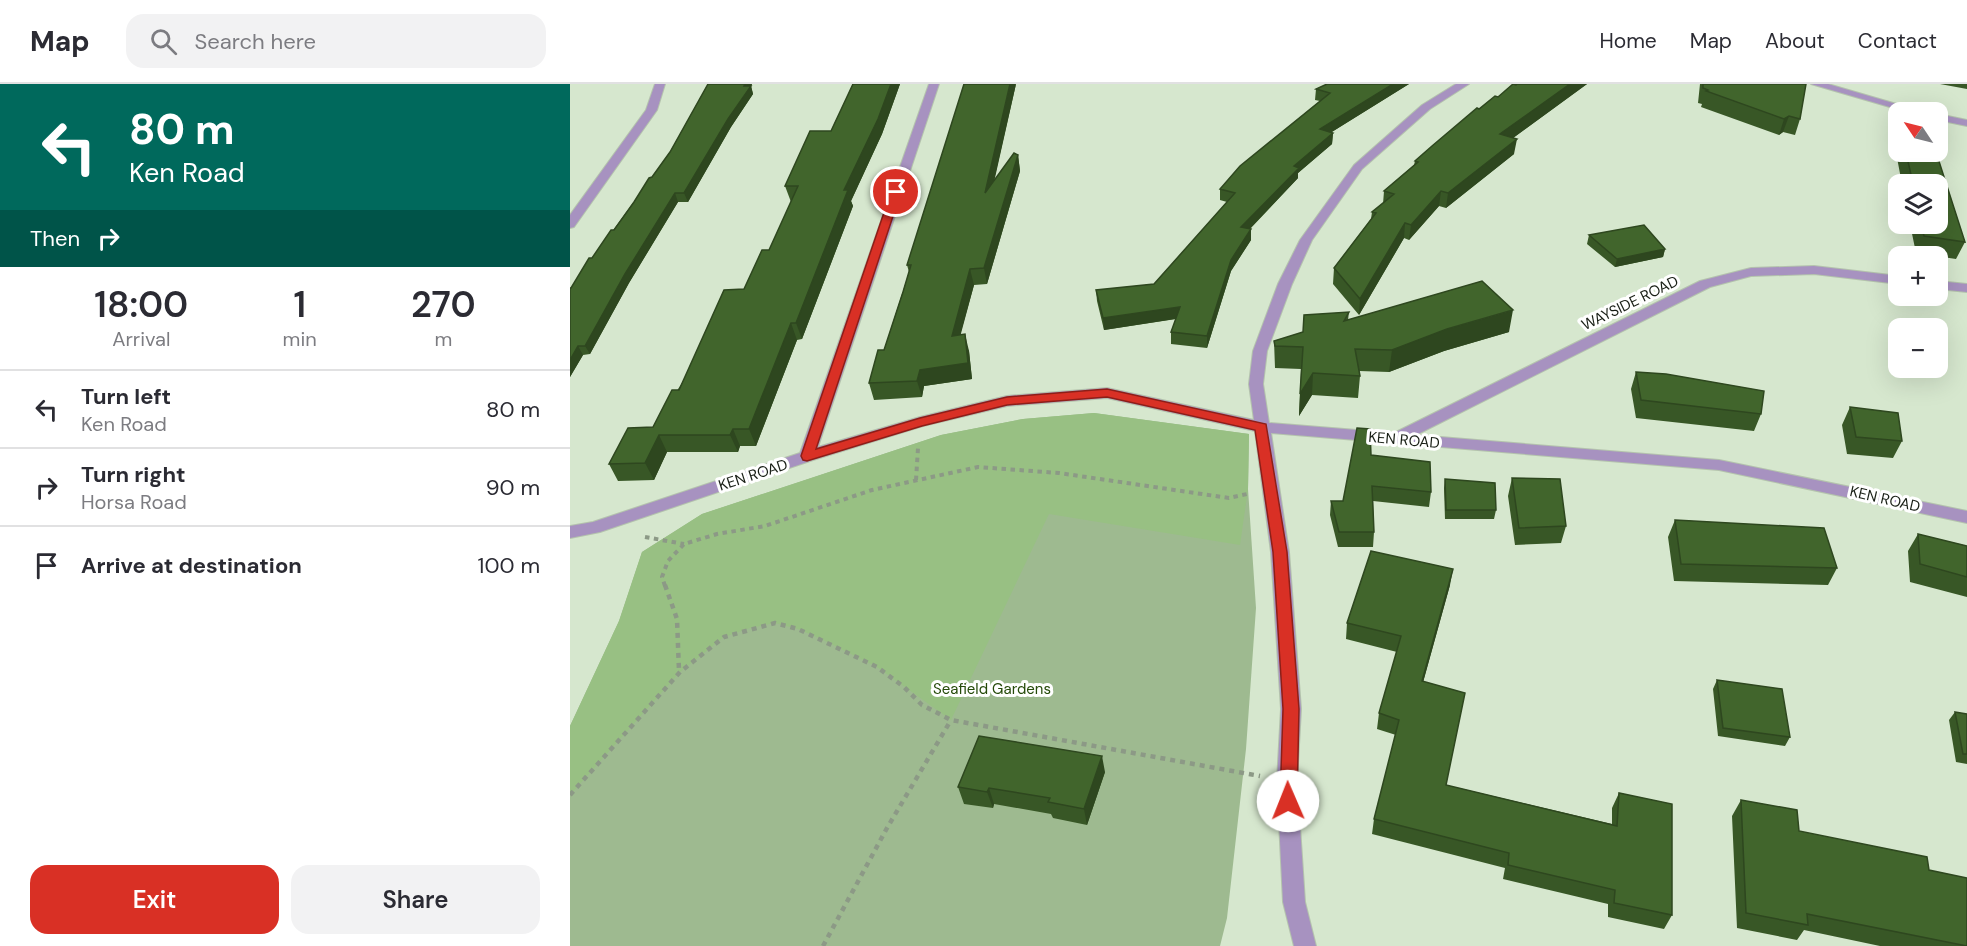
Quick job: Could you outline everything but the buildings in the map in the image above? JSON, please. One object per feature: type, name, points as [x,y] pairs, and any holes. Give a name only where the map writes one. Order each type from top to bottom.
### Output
[{"type":"street","points":[[572,221],[651,110],[660,84]]},
{"type":"street","points":[[807,456],[934,84]]},
{"type":"street","points":[[1305,946],[1294,902],[1287,781],[1290,698],[1280,552],[1256,384],[1260,351],[1285,284],[1306,240],[1358,167],[1426,107],[1464,84]]},
{"type":"street","points":[[1816,84],[1888,104]]},
{"type":"street","points":[[1948,119],[1967,123]]},
{"type":"street","name":"WAYSIDE ROAD","points":[[1394,439],[1705,284],[1751,272],[1814,270],[1888,279]]},
{"type":"street","points":[[1948,286],[1967,288]]},
{"type":"street","name":"KEN ROAD","points":[[570,532],[594,528],[807,456],[920,422],[1007,401],[1107,393],[1261,427],[1719,465],[1773,474],[1967,518]]},
{"type":"path","points":[[916,480],[920,422]]},
{"type":"path","points":[[680,672],[677,619],[662,577],[668,561],[684,544],[717,534],[765,526],[872,490],[978,467],[1059,473],[1228,498],[1270,488]]},
{"type":"path","points":[[570,795],[680,672],[724,637],[775,623],[798,629],[877,666],[922,705],[951,720],[1287,781]]},
{"type":"path","points":[[823,946],[887,828],[951,720]]},
{"type":"green space","name":"Seafield Gardens","points":[[1094,413],[1249,434],[1248,489],[1256,608],[1246,749],[1227,918],[1220,946],[570,946],[570,726],[619,621],[642,552],[702,514],[941,435],[1023,419]]},
{"type":"green space","points":[[1094,413],[1249,434],[1248,489],[1240,545],[1049,514],[951,720],[877,667],[798,629],[775,623],[724,637],[680,672],[570,795],[570,726],[619,621],[642,552],[702,514],[941,435],[1023,419]]},
{"type":"route","points":[[896,192],[807,456],[920,422],[1007,401],[1107,393],[1261,427],[1280,552],[1291,709],[1288,801]]}]
